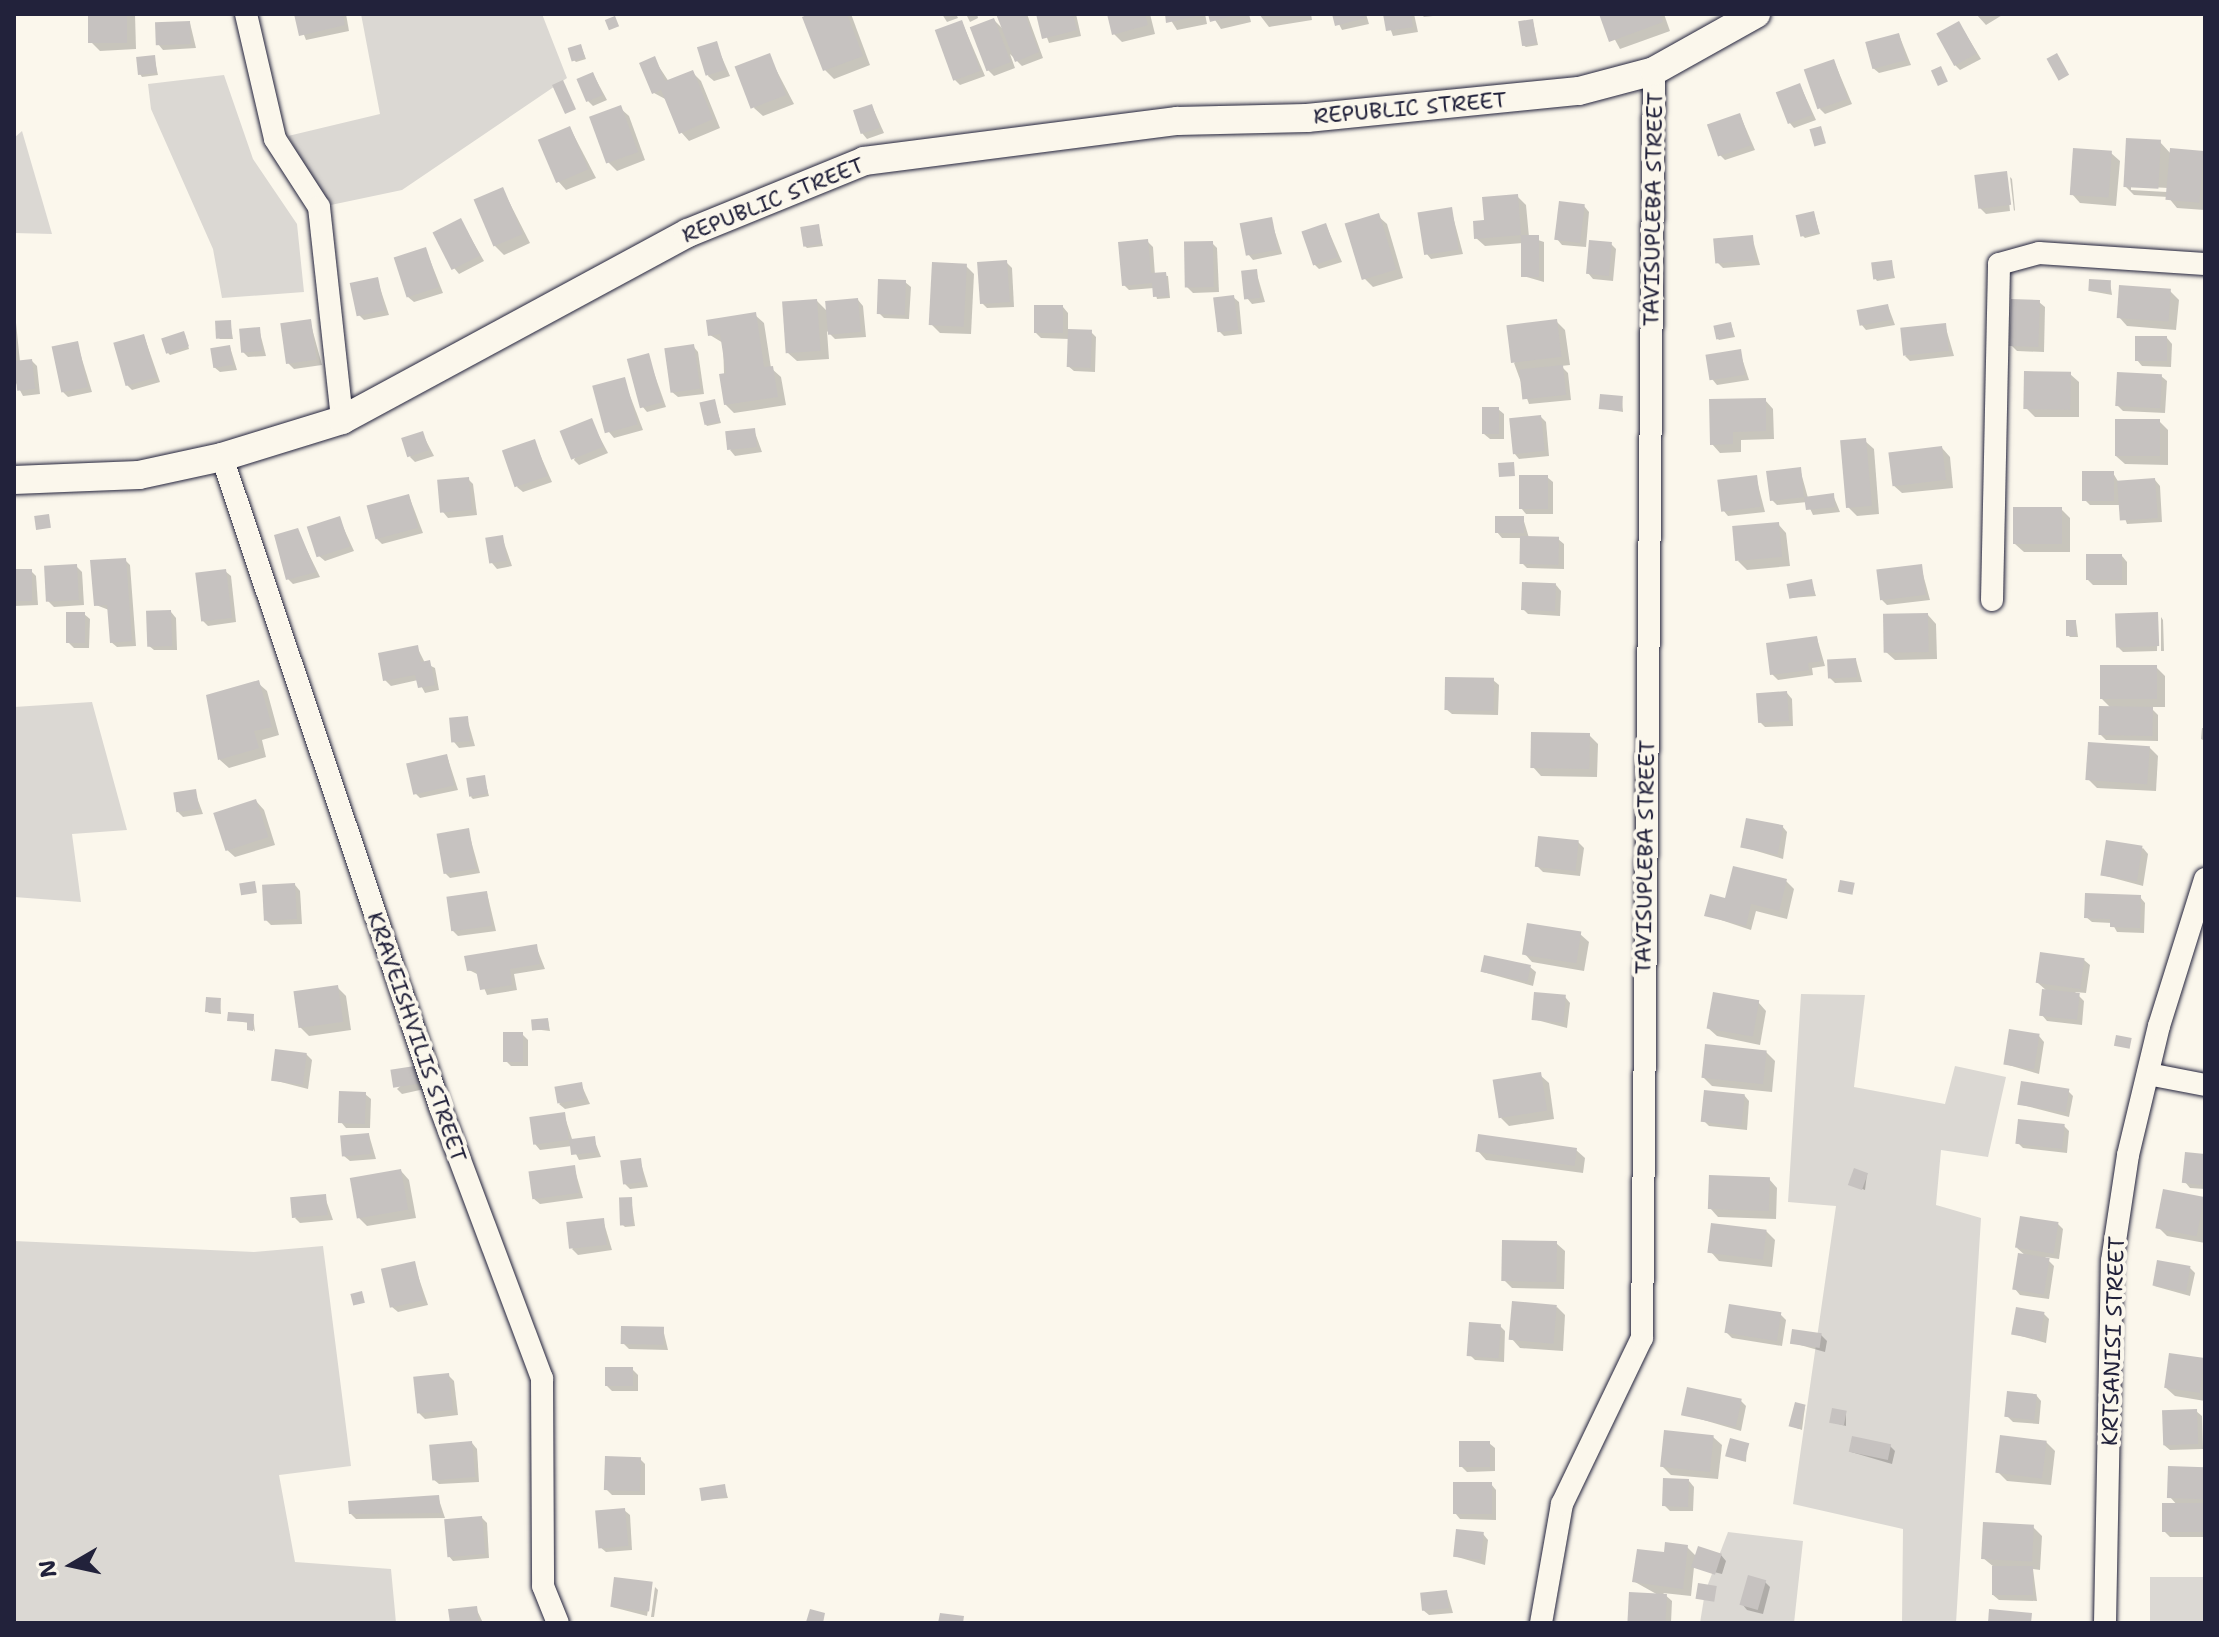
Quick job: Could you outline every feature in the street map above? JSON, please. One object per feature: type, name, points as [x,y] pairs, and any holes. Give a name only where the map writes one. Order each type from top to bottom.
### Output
[{"type":"main road","name":"REPUBLIC STREET","points":[[14,480],[139,475],[222,457],[342,420],[688,233],[864,161],[1177,121],[1307,118],[1551,94],[1654,71],[1756,14]]},
{"type":"street","points":[[246,14],[275,139],[319,207],[342,420]]},
{"type":"street","name":"TAVISUPLEBA STREET","points":[[1541,1623],[1562,1504],[1642,1338],[1654,71]]},
{"type":"street","points":[[1992,600],[1999,264],[2039,253],[2205,264]]},
{"type":"street","name":"KRAVEISHVILIS STREET","points":[[222,457],[440,1107],[542,1378],[543,1586],[558,1623]]},
{"type":"street","name":"KRTSANISI STREET","points":[[2105,1623],[2112,1261],[2128,1155],[2148,1074],[2205,879]]},
{"type":"street","points":[[2148,1074],[2205,1085]]},
{"type":"shaded area","points":[[361,14],[542,14],[567,78],[402,190],[326,206],[288,136],[380,114]]},
{"type":"shaded area","points":[[224,75],[253,159],[297,224],[304,292],[222,298],[213,249],[151,109],[148,84]]},
{"type":"shaded area","points":[[22,131],[52,234],[14,233],[14,138]]},
{"type":"shaded area","points":[[92,702],[127,830],[72,834],[81,902],[14,897],[14,707]]},
{"type":"shaded area","points":[[1801,994],[1865,995],[1854,1087],[1945,1104],[1955,1066],[2006,1077],[1988,1157],[1941,1150],[1936,1205],[1981,1218],[1956,1623],[1902,1623],[1903,1529],[1793,1504],[1836,1206],[1788,1202]]},
{"type":"shaded area","points":[[14,1241],[254,1252],[323,1246],[351,1466],[279,1475],[295,1562],[391,1569],[396,1623],[14,1623]]},
{"type":"shaded area","points":[[1728,1532],[1803,1541],[1794,1623],[1700,1623],[1705,1592]]},
{"type":"shaded area","points":[[2150,1577],[2205,1577],[2205,1623],[2150,1623]]},
{"type":"building","points":[[88,14],[127,14],[127,43],[88,43]]},
{"type":"building","points":[[294,14],[343,14],[345,25],[299,36]]},
{"type":"building","points":[[809,14],[847,14],[863,56],[823,71],[802,17]]},
{"type":"building","points":[[996,14],[1025,14],[1039,52],[1015,62]]},
{"type":"building","points":[[1036,14],[1073,14],[1077,30],[1042,39]]},
{"type":"building","points":[[1107,14],[1145,14],[1148,25],[1112,35]]},
{"type":"building","points":[[1165,14],[1201,14],[1201,15],[1166,23]]},
{"type":"building","points":[[1208,14],[1236,14],[1236,15],[1210,22]]},
{"type":"building","points":[[1332,14],[1363,14],[1365,18],[1335,26]]},
{"type":"building","points":[[1383,14],[1411,14],[1413,27],[1386,31]]},
{"type":"building","points":[[1599,14],[1660,14],[1663,22],[1609,42]]},
{"type":"building","points":[[615,16],[619,26],[609,30],[605,20]]},
{"type":"building","points":[[994,18],[1011,62],[987,71],[970,27]]},
{"type":"building","points":[[1533,19],[1537,44],[1522,46],[1518,21]]},
{"type":"building","points":[[962,20],[980,71],[953,81],[935,30]]},
{"type":"building","points":[[190,21],[191,44],[156,45],[155,22]]},
{"type":"building","points":[[1959,21],[1977,53],[1954,66],[1936,34]]},
{"type":"building","points":[[1899,33],[1906,60],[1872,69],[1865,42]]},
{"type":"building","points":[[717,41],[726,70],[706,76],[697,47]]},
{"type":"building","points":[[581,44],[585,57],[572,61],[568,48]]},
{"type":"building","points":[[770,53],[786,95],[751,109],[735,67]]},
{"type":"building","points":[[2057,53],[2069,75],[2059,81],[2047,59]]},
{"type":"building","points":[[155,55],[157,73],[138,75],[136,57]]},
{"type":"building","points":[[655,56],[665,81],[693,70],[713,119],[679,134],[661,90],[652,94],[639,63]]},
{"type":"building","points":[[1834,59],[1848,99],[1817,109],[1804,69]]},
{"type":"building","points":[[1941,66],[1948,82],[1938,86],[1931,70]]},
{"type":"building","points":[[593,72],[603,95],[586,102],[576,79]]},
{"type":"building","points":[[563,80],[576,109],[565,114],[552,85]]},
{"type":"building","points":[[1800,83],[1812,115],[1788,124],[1776,92]]},
{"type":"building","points":[[872,104],[880,128],[861,134],[853,110]]},
{"type":"building","points":[[621,105],[638,152],[606,164],[589,117]]},
{"type":"building","points":[[1740,113],[1751,145],[1718,157],[1707,124]]},
{"type":"building","points":[[570,126],[588,169],[556,183],[538,140]]},
{"type":"building","points":[[1821,126],[1826,143],[1814,147],[1809,129]]},
{"type":"building","points":[[2126,138],[2161,140],[2158,189],[2123,187]]},
{"type":"building","points":[[2073,148],[2112,151],[2109,198],[2070,195]]},
{"type":"building","points":[[2170,148],[2204,151],[2199,203],[2165,200]]},
{"type":"building","points":[[2007,171],[2011,205],[1978,209],[1974,175]]},
{"type":"building","points":[[503,187],[523,234],[493,246],[474,200]]},
{"type":"building","points":[[1518,194],[1521,235],[1474,239],[1473,221],[1484,220],[1482,197]]},
{"type":"building","points":[[1559,201],[1585,204],[1580,243],[1554,240]]},
{"type":"building","points":[[1452,207],[1459,249],[1424,255],[1417,212]]},
{"type":"building","points":[[1814,211],[1819,232],[1800,237],[1795,215]]},
{"type":"building","points":[[1379,213],[1396,269],[1362,280],[1345,224]]},
{"type":"building","points":[[1272,217],[1278,249],[1246,256],[1240,223]]},
{"type":"building","points":[[461,218],[480,255],[452,270],[432,233]]},
{"type":"building","points":[[1326,223],[1338,257],[1313,266],[1301,231]]},
{"type":"building","points":[[819,224],[822,244],[803,247],[800,227]]},
{"type":"building","points":[[1521,235],[1539,235],[1539,277],[1521,277]]},
{"type":"building","points":[[1753,235],[1755,260],[1715,263],[1713,238]]},
{"type":"building","points":[[1148,239],[1151,273],[1166,272],[1169,296],[1153,297],[1152,283],[1122,286],[1118,242]]},
{"type":"building","points":[[1589,240],[1612,242],[1609,276],[1586,274]]},
{"type":"building","points":[[1213,241],[1214,287],[1185,287],[1184,242]]},
{"type":"building","points":[[426,247],[439,287],[407,297],[394,258]]},
{"type":"building","points":[[1007,260],[1010,302],[980,304],[977,262]]},
{"type":"building","points":[[1892,260],[1894,277],[1873,279],[1871,263]]},
{"type":"building","points":[[932,262],[967,264],[964,327],[929,325]]},
{"type":"building","points":[[1257,269],[1260,298],[1244,300],[1241,271]]},
{"type":"building","points":[[378,277],[385,310],[357,316],[350,283]]},
{"type":"building","points":[[878,279],[906,280],[905,315],[877,314]]},
{"type":"building","points":[[2089,279],[2111,280],[2110,292],[2088,291]]},
{"type":"building","points":[[2119,285],[2171,289],[2169,322],[2117,318]]},
{"type":"building","points":[[1234,295],[1238,330],[1217,332],[1213,298]]},
{"type":"building","points":[[858,298],[861,332],[828,335],[825,301]]},
{"type":"building","points":[[817,299],[821,351],[786,353],[782,301]]},
{"type":"building","points":[[2011,299],[2040,300],[2038,347],[2009,346]]},
{"type":"building","points":[[1888,304],[1891,320],[1860,326],[1857,310]]},
{"type":"building","points":[[1034,305],[1063,305],[1063,333],[1034,333]]},
{"type":"building","points":[[756,312],[764,367],[773,366],[778,397],[724,405],[719,374],[726,373],[720,334],[708,336],[706,320]]},
{"type":"building","points":[[311,319],[317,360],[286,364],[280,323]]},
{"type":"building","points":[[1557,319],[1562,357],[1511,363],[1506,325]]},
{"type":"building","points":[[231,320],[232,338],[216,339],[215,321]]},
{"type":"building","points":[[1731,322],[1734,336],[1716,339],[1713,326]]},
{"type":"building","points":[[1946,323],[1949,351],[1903,356],[1900,328]]},
{"type":"building","points":[[260,327],[262,351],[241,353],[239,329]]},
{"type":"building","points":[[1068,329],[1092,330],[1091,368],[1067,367]]},
{"type":"building","points":[[184,331],[189,346],[166,354],[161,338]]},
{"type":"building","points":[[144,334],[156,377],[126,386],[113,343]]},
{"type":"building","points":[[2135,336],[2167,336],[2167,361],[2135,361]]},
{"type":"building","points":[[78,341],[88,387],[61,393],[52,347]]},
{"type":"building","points":[[694,344],[700,389],[671,393],[664,348]]},
{"type":"building","points":[[230,345],[233,365],[213,368],[210,348]]},
{"type":"building","points":[[1741,349],[1745,375],[1710,380],[1705,355]]},
{"type":"building","points":[[649,353],[662,402],[640,408],[627,359]]},
{"type":"building","points":[[32,359],[35,389],[17,391],[14,361]]},
{"type":"building","points":[[1563,365],[1566,395],[1522,399],[1519,370]]},
{"type":"building","points":[[2024,371],[2071,372],[2070,410],[2023,409]]},
{"type":"building","points":[[2117,372],[2162,374],[2160,408],[2115,406]]},
{"type":"building","points":[[625,377],[638,424],[605,433],[592,386]]},
{"type":"building","points":[[1600,394],[1623,396],[1622,411],[1599,409]]},
{"type":"building","points":[[1766,398],[1766,431],[1733,432],[1733,444],[1710,445],[1709,399]]},
{"type":"building","points":[[715,399],[720,421],[705,425],[699,403]]},
{"type":"building","points":[[1482,407],[1499,407],[1499,434],[1482,434]]},
{"type":"building","points":[[1541,415],[1545,451],[1513,454],[1509,418]]},
{"type":"building","points":[[592,418],[604,447],[571,460],[560,431]]},
{"type":"building","points":[[2115,419],[2160,419],[2160,456],[2115,456]]},
{"type":"building","points":[[755,428],[757,447],[727,450],[725,431]]},
{"type":"building","points":[[423,431],[429,450],[407,457],[401,438]]},
{"type":"building","points":[[1866,438],[1872,506],[1846,508],[1840,440]]},
{"type":"building","points":[[535,439],[548,476],[515,487],[502,450]]},
{"type":"building","points":[[1942,446],[1946,480],[1893,486],[1888,453]]},
{"type":"building","points":[[1514,462],[1515,476],[1499,477],[1498,463]]},
{"type":"building","points":[[1801,467],[1804,497],[1770,501],[1766,471]]},
{"type":"building","points":[[2082,471],[2114,471],[2114,501],[2082,501]]},
{"type":"building","points":[[1519,475],[1548,475],[1548,509],[1519,509]]},
{"type":"building","points":[[1757,475],[1761,507],[1721,512],[1717,480]]},
{"type":"building","points":[[469,477],[472,510],[440,513],[437,480]]},
{"type":"building","points":[[2155,478],[2158,518],[2120,521],[2117,481]]},
{"type":"building","points":[[1834,493],[1835,507],[1806,510],[1804,497]]},
{"type":"building","points":[[409,494],[418,528],[376,539],[366,505]]},
{"type":"building","points":[[2013,507],[2062,507],[2062,544],[2013,544]]},
{"type":"building","points":[[49,514],[51,528],[36,530],[34,516]]},
{"type":"building","points":[[340,516],[350,546],[317,557],[307,527]]},
{"type":"building","points":[[1495,516],[1524,516],[1524,533],[1495,533]]},
{"type":"building","points":[[1779,522],[1782,557],[1735,561],[1732,526]]},
{"type":"building","points":[[298,528],[316,572],[286,580],[274,535]]},
{"type":"building","points":[[503,535],[507,561],[489,563],[485,538]]},
{"type":"building","points":[[1520,536],[1559,537],[1559,565],[1520,564]]},
{"type":"building","points":[[2086,554],[2122,554],[2122,580],[2086,580]]},
{"type":"building","points":[[126,558],[132,641],[110,643],[107,605],[94,606],[90,560]]},
{"type":"building","points":[[77,564],[79,600],[46,602],[44,566]]},
{"type":"building","points":[[1922,564],[1926,595],[1880,600],[1876,570]]},
{"type":"building","points":[[14,569],[32,569],[32,601],[14,601]]},
{"type":"building","points":[[226,569],[232,618],[201,621],[195,573]]},
{"type":"building","points":[[1812,579],[1815,594],[1789,599],[1786,584]]},
{"type":"building","points":[[1522,582],[1556,583],[1555,611],[1521,610]]},
{"type":"building","points":[[171,610],[172,646],[147,647],[146,611]]},
{"type":"building","points":[[66,612],[85,612],[85,643],[66,643]]},
{"type":"building","points":[[2158,612],[2159,646],[2116,647],[2115,614]]},
{"type":"building","points":[[1928,613],[1929,652],[1884,653],[1883,614]]},
{"type":"building","points":[[2066,620],[2076,620],[2076,636],[2066,636]]},
{"type":"building","points":[[1817,636],[1821,661],[1808,663],[1809,670],[1770,675],[1766,643]]},
{"type":"building","points":[[418,645],[421,662],[430,660],[435,685],[418,688],[415,675],[383,681],[378,653]]},
{"type":"building","points":[[1856,658],[1857,677],[1828,678],[1827,660]]},
{"type":"building","points":[[2100,665],[2157,665],[2157,699],[2100,699]]},
{"type":"building","points":[[1445,677],[1494,678],[1493,711],[1444,710]]},
{"type":"building","points":[[259,680],[272,727],[254,731],[259,748],[218,760],[206,695]]},
{"type":"building","points":[[1787,691],[1789,721],[1758,723],[1756,693]]},
{"type":"building","points":[[2099,706],[2153,707],[2152,736],[2098,735]]},
{"type":"building","points":[[468,716],[470,741],[451,743],[449,718]]},
{"type":"building","points":[[1531,732],[1590,733],[1589,769],[1530,768]]},
{"type":"building","points":[[2088,742],[2150,746],[2147,784],[2085,780]]},
{"type":"building","points":[[447,754],[454,785],[413,795],[406,763]]},
{"type":"building","points":[[485,775],[488,794],[469,797],[466,778]]},
{"type":"building","points":[[196,789],[199,809],[176,812],[173,793]]},
{"type":"building","points":[[256,799],[268,837],[226,851],[213,813]]},
{"type":"building","points":[[1746,818],[1783,825],[1778,855],[1740,847]]},
{"type":"building","points":[[469,828],[476,868],[444,874],[437,834]]},
{"type":"building","points":[[1538,836],[1579,840],[1576,871],[1535,867]]},
{"type":"building","points":[[2106,840],[2143,846],[2137,881],[2100,876]]},
{"type":"building","points":[[1733,866],[1787,879],[1779,911],[1751,904],[1746,926],[1704,916],[1710,894],[1725,898]]},
{"type":"building","points":[[1840,880],[1855,883],[1852,895],[1838,892]]},
{"type":"building","points":[[255,881],[257,893],[241,895],[239,884]]},
{"type":"building","points":[[295,883],[297,919],[264,921],[262,885]]},
{"type":"building","points":[[487,891],[492,926],[451,931],[446,897]]},
{"type":"building","points":[[2085,893],[2141,895],[2140,928],[2110,927],[2110,919],[2084,918]]},
{"type":"building","points":[[1527,923],[1581,932],[1576,963],[1522,955]]},
{"type":"building","points":[[537,944],[540,964],[510,969],[512,985],[480,990],[476,970],[467,971],[464,956]]},
{"type":"building","points":[[2040,952],[2085,958],[2080,989],[2036,983]]},
{"type":"building","points":[[1484,955],[1531,965],[1527,982],[1480,972]]},
{"type":"building","points":[[338,985],[343,1022],[299,1028],[293,991]]},
{"type":"building","points":[[2042,989],[2080,993],[2077,1020],[2039,1016]]},
{"type":"building","points":[[1534,992],[1566,995],[1563,1023],[1532,1020]]},
{"type":"building","points":[[1713,992],[1759,1000],[1753,1037],[1707,1028]]},
{"type":"building","points":[[206,997],[221,998],[220,1013],[205,1012]]},
{"type":"building","points":[[228,1012],[254,1014],[253,1031],[247,1030],[247,1022],[227,1021]]},
{"type":"building","points":[[548,1018],[549,1029],[532,1030],[531,1019]]},
{"type":"building","points":[[2009,1029],[2040,1034],[2034,1069],[2003,1065]]},
{"type":"building","points":[[503,1032],[523,1032],[523,1062],[503,1062]]},
{"type":"building","points":[[2116,1035],[2132,1038],[2130,1049],[2114,1046]]},
{"type":"building","points":[[1705,1044],[1767,1050],[1763,1084],[1701,1078]]},
{"type":"building","points":[[275,1049],[307,1053],[303,1085],[271,1081]]},
{"type":"building","points":[[421,1065],[424,1083],[393,1088],[390,1070]]},
{"type":"building","points":[[1541,1072],[1547,1111],[1499,1118],[1493,1080]]},
{"type":"building","points":[[2021,1081],[2069,1089],[2066,1112],[2017,1105]]},
{"type":"building","points":[[582,1082],[585,1099],[557,1104],[554,1087]]},
{"type":"building","points":[[1704,1090],[1745,1094],[1741,1126],[1701,1122]]},
{"type":"building","points":[[339,1091],[366,1092],[365,1124],[338,1123]]},
{"type":"building","points":[[565,1112],[569,1140],[533,1145],[529,1117]]},
{"type":"building","points":[[2018,1119],[2065,1124],[2062,1149],[2015,1144]]},
{"type":"building","points":[[369,1133],[371,1154],[342,1156],[340,1136]]},
{"type":"building","points":[[1478,1134],[1577,1148],[1575,1166],[1475,1152]]},
{"type":"building","points":[[595,1136],[597,1152],[571,1155],[569,1139]]},
{"type":"building","points":[[2185,1152],[2205,1154],[2202,1185],[2182,1183]]},
{"type":"building","points":[[641,1158],[644,1182],[623,1184],[620,1161]]},
{"type":"building","points":[[575,1165],[579,1193],[532,1199],[528,1172]]},
{"type":"building","points":[[1854,1168],[1868,1173],[1862,1190],[1848,1185]]},
{"type":"building","points":[[401,1169],[408,1209],[357,1218],[350,1178]]},
{"type":"building","points":[[1709,1175],[1770,1177],[1769,1211],[1708,1209]]},
{"type":"building","points":[[2163,1189],[2204,1197],[2197,1236],[2155,1228]]},
{"type":"building","points":[[326,1194],[328,1215],[292,1218],[290,1197]]},
{"type":"building","points":[[619,1197],[632,1197],[633,1225],[620,1225]]},
{"type":"building","points":[[2020,1216],[2059,1222],[2054,1254],[2015,1248]]},
{"type":"building","points":[[604,1218],[607,1245],[569,1249],[566,1222]]},
{"type":"building","points":[[1711,1223],[1767,1230],[1763,1260],[1707,1253]]},
{"type":"building","points":[[1502,1240],[1557,1241],[1556,1282],[1501,1281]]},
{"type":"building","points":[[2018,1253],[2050,1258],[2044,1295],[2012,1290]]},
{"type":"building","points":[[2157,1260],[2190,1266],[2186,1292],[2152,1286]]},
{"type":"building","points":[[415,1261],[424,1300],[390,1308],[381,1269]]},
{"type":"building","points":[[362,1291],[365,1303],[353,1306],[350,1294]]},
{"type":"building","points":[[1512,1301],[1557,1305],[1553,1344],[1509,1340]]},
{"type":"building","points":[[1729,1304],[1781,1312],[1777,1341],[1724,1333]]},
{"type":"building","points":[[2016,1307],[2045,1312],[2040,1340],[2011,1335]]},
{"type":"building","points":[[1469,1322],[1501,1324],[1499,1358],[1467,1356]]},
{"type":"building","points":[[621,1326],[664,1327],[664,1345],[621,1344]]},
{"type":"building","points":[[1792,1329],[1822,1333],[1820,1348],[1790,1344]]},
{"type":"building","points":[[2169,1353],[2205,1358],[2200,1393],[2164,1388]]},
{"type":"building","points":[[605,1367],[633,1367],[633,1386],[605,1386]]},
{"type":"building","points":[[449,1373],[453,1410],[417,1414],[413,1377]]},
{"type":"building","points":[[1687,1387],[1742,1399],[1736,1427],[1681,1415]]},
{"type":"building","points":[[2007,1391],[2037,1394],[2034,1420],[2004,1417]]},
{"type":"building","points":[[1795,1402],[1806,1405],[1799,1429],[1789,1426]]},
{"type":"building","points":[[1832,1408],[1847,1411],[1844,1426],[1829,1423]]},
{"type":"building","points":[[2197,1409],[2198,1444],[2163,1445],[2162,1410]]},
{"type":"building","points":[[1664,1430],[1714,1435],[1710,1472],[1660,1467]]},
{"type":"building","points":[[2000,1435],[2047,1441],[2042,1478],[1995,1473]]},
{"type":"building","points":[[1852,1436],[1891,1444],[1888,1460],[1849,1452]]},
{"type":"building","points":[[1730,1438],[1749,1443],[1744,1462],[1725,1456]]},
{"type":"building","points":[[472,1441],[475,1477],[432,1481],[429,1445]]},
{"type":"building","points":[[1459,1441],[1490,1441],[1490,1467],[1459,1467]]},
{"type":"building","points":[[605,1456],[641,1457],[640,1491],[604,1490]]},
{"type":"building","points":[[2168,1466],[2205,1467],[2204,1499],[2167,1498]]},
{"type":"building","points":[[1663,1478],[1689,1479],[1688,1507],[1662,1506]]},
{"type":"building","points":[[1453,1482],[1492,1482],[1492,1514],[1453,1514]]},
{"type":"building","points":[[725,1484],[727,1497],[701,1501],[699,1488]]},
{"type":"building","points":[[439,1495],[441,1513],[349,1514],[348,1501]]},
{"type":"building","points":[[2162,1503],[2205,1503],[2205,1532],[2162,1532]]},
{"type":"building","points":[[625,1508],[628,1546],[598,1548],[595,1511]]},
{"type":"building","points":[[482,1516],[485,1554],[447,1557],[444,1519]]},
{"type":"building","points":[[1983,1522],[2034,1525],[2032,1562],[1981,1559]]},
{"type":"building","points":[[1456,1529],[1484,1532],[1481,1560],[1453,1557]]},
{"type":"building","points":[[1665,1542],[1688,1545],[1683,1589],[1632,1582],[1637,1549],[1664,1552]]},
{"type":"building","points":[[1698,1546],[1722,1554],[1715,1575],[1691,1567]]},
{"type":"building","points":[[1992,1566],[2033,1566],[2033,1595],[1992,1595]]},
{"type":"building","points":[[1748,1575],[1766,1580],[1758,1610],[1739,1605]]},
{"type":"building","points":[[614,1577],[653,1582],[649,1612],[610,1607]]},
{"type":"building","points":[[1698,1583],[1717,1586],[1714,1602],[1695,1599]]},
{"type":"building","points":[[1447,1590],[1449,1608],[1422,1611],[1420,1593]]},
{"type":"building","points":[[1629,1592],[1667,1594],[1665,1623],[1627,1623]]},
{"type":"building","points":[[477,1606],[479,1623],[450,1623],[448,1609]]},
{"type":"building","points":[[810,1609],[825,1613],[823,1623],[806,1622]]},
{"type":"building","points":[[1989,1609],[2032,1613],[2031,1623],[1988,1623]]},
{"type":"building","points":[[940,1613],[964,1616],[963,1623],[938,1623]]}]
